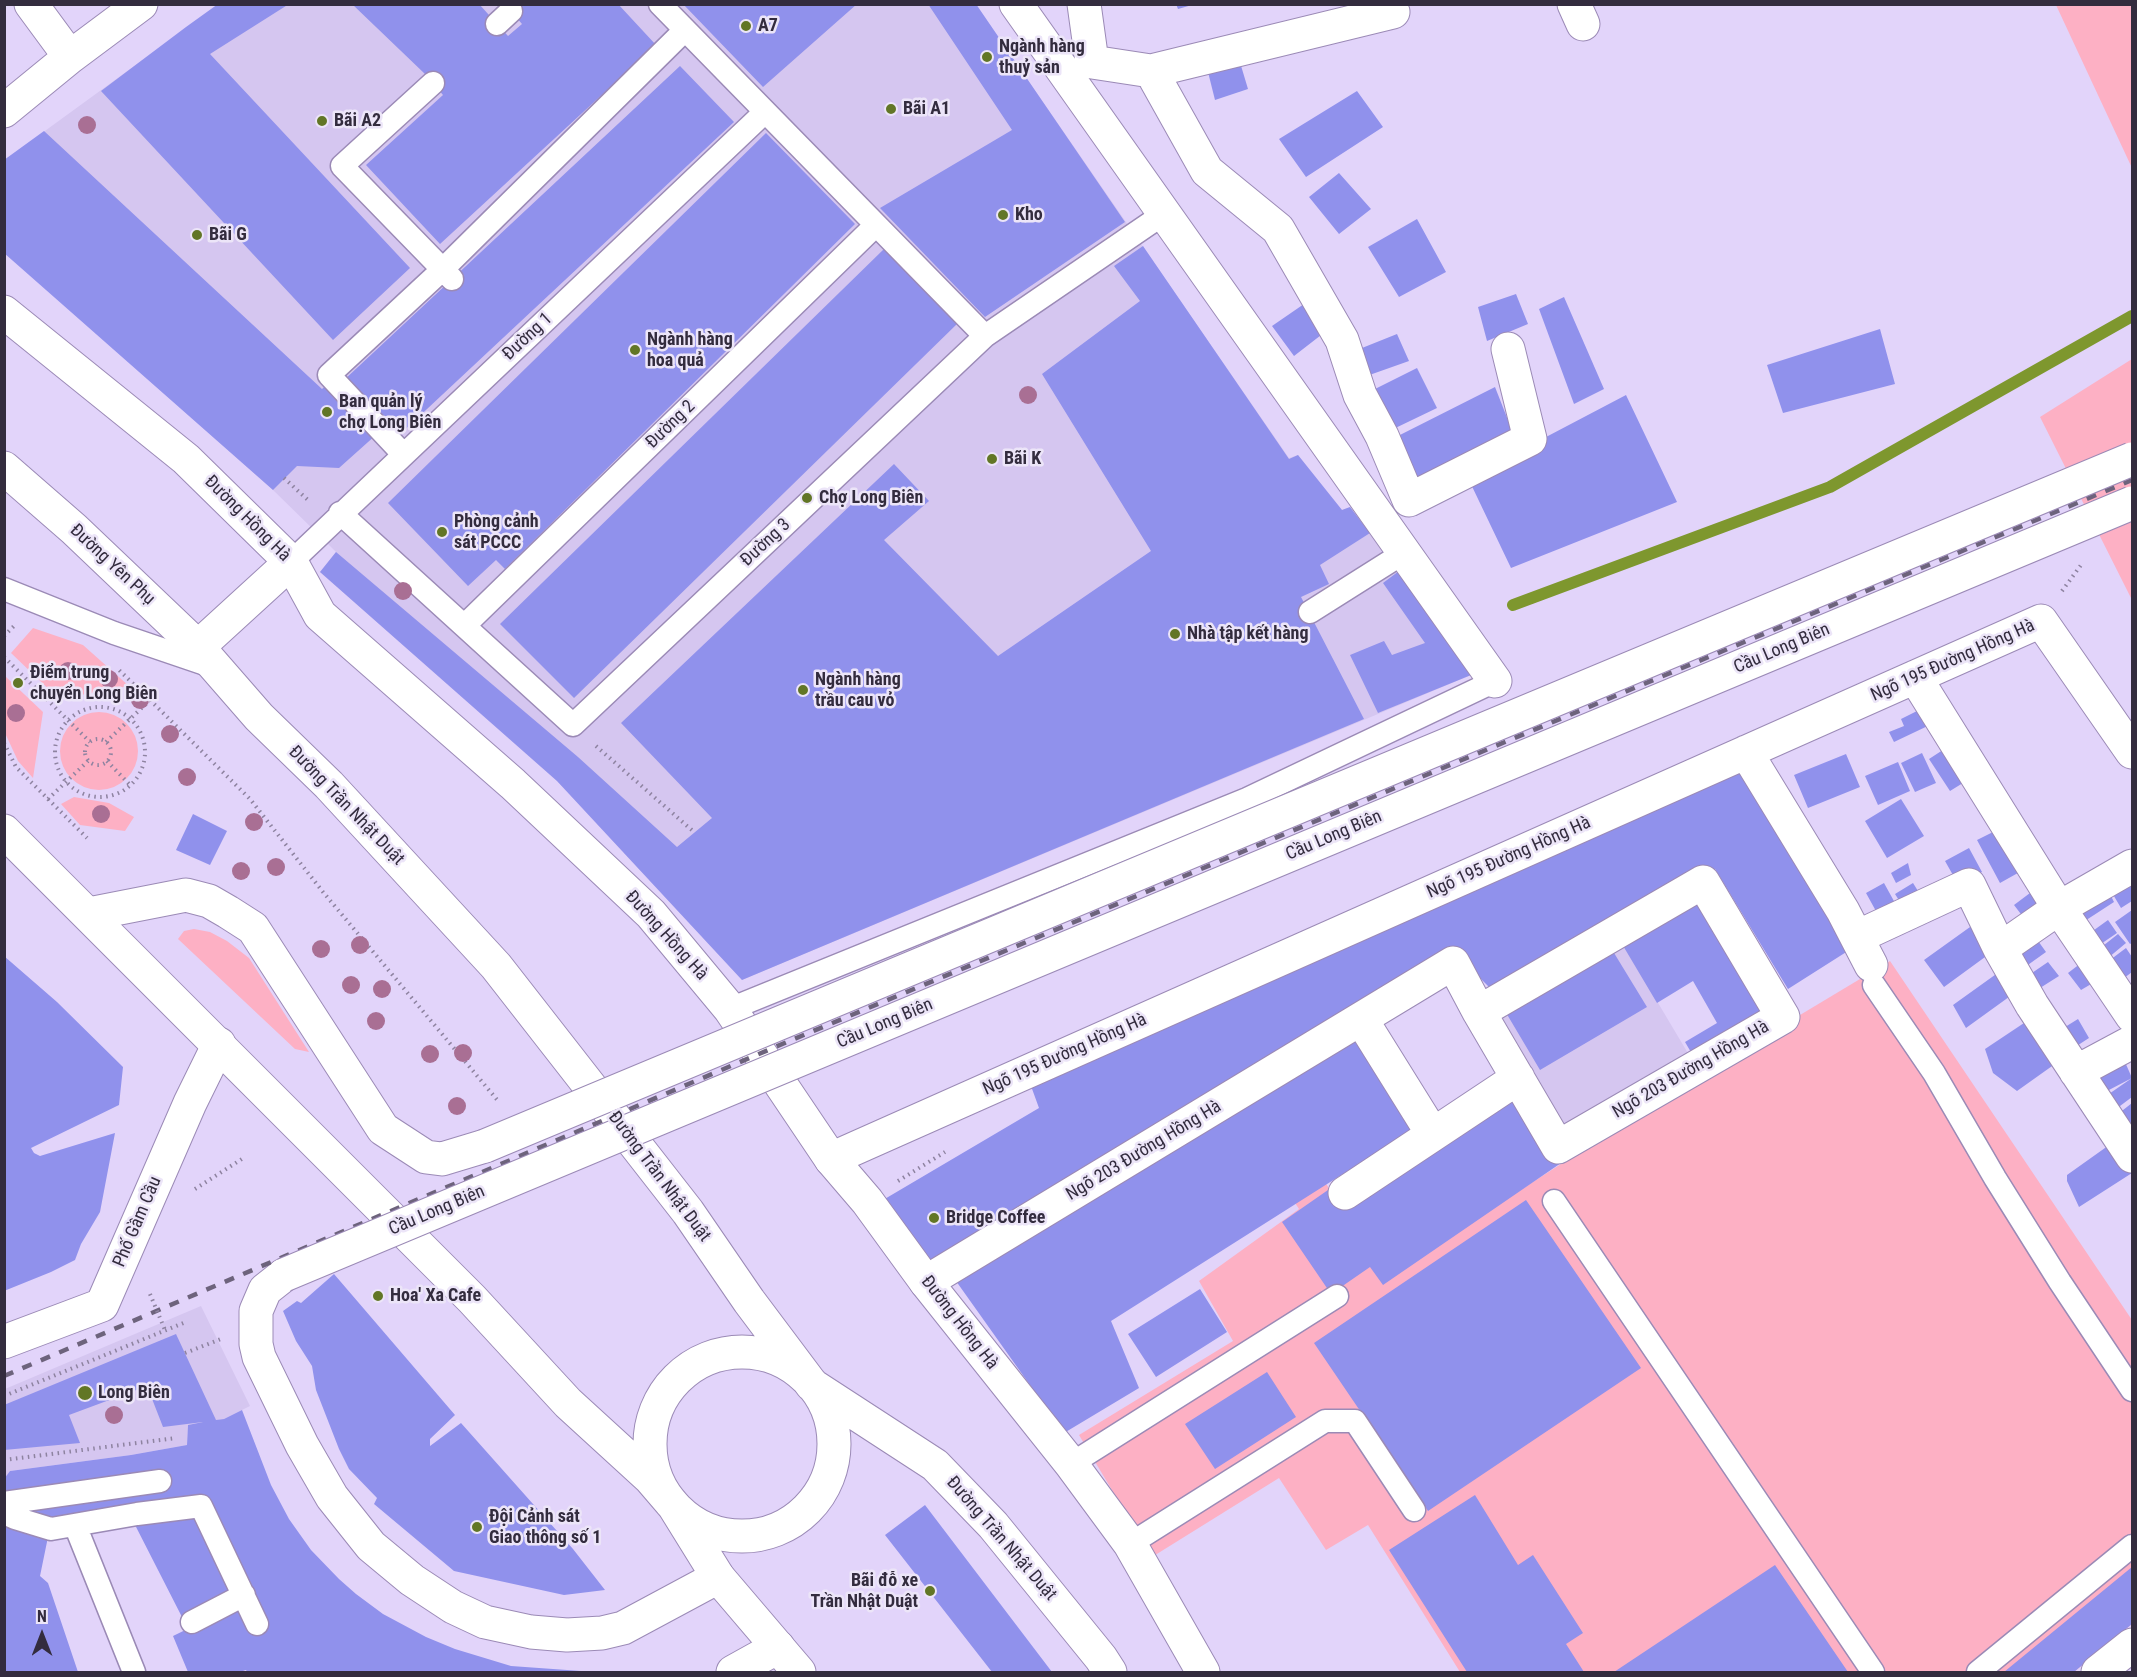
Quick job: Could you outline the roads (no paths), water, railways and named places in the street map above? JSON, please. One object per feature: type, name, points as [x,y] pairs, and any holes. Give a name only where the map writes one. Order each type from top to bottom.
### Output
[{"type":"street","points":[[31,4],[70,57]]},
{"type":"street","points":[[4,111],[70,57],[141,4]]},
{"type":"street","points":[[1016,4],[1496,681]]},
{"type":"street","points":[[1084,4],[1092,62],[1151,71],[1393,12]]},
{"type":"street","points":[[1151,71],[1207,171],[1278,229],[1342,340],[1360,394],[1382,436],[1409,500],[1530,439],[1508,349]]},
{"type":"street","name":"Đường Hồng Hà","points":[[4,312],[186,459],[291,562],[320,615],[513,783],[642,906],[730,1009],[831,1159],[867,1201],[926,1282],[1071,1464],[1130,1544],[1203,1672]]},
{"type":"street","points":[[89,914],[186,895],[210,901],[253,928],[383,1129],[426,1157],[442,1159],[486,1146],[2133,459]]},
{"type":"street","name":"Đường Yên Phụ","points":[[4,468],[74,530],[207,657]]},
{"type":"street","name":"Cầu Long Biên","points":[[718,1577],[622,1628],[602,1633],[567,1635],[531,1632],[486,1622],[453,1607],[412,1580],[371,1546],[332,1497],[302,1445],[259,1357],[256,1344],[256,1311],[265,1290],[284,1275],[2133,503]]},
{"type":"street","points":[[207,657],[291,562]]},
{"type":"street","name":"Ngõ 195 Đường Hồng Hà","points":[[831,1159],[2041,621],[2133,752]]},
{"type":"street","name":"Đường Trần Nhật Duật","points":[[207,657],[259,717],[329,786],[496,966],[688,1212],[749,1301],[812,1385],[935,1465],[993,1525],[1110,1672]]},
{"type":"street","points":[[1915,677],[2059,908],[2133,1016]]},
{"type":"street","points":[[1746,752],[1867,962],[1970,885],[2000,949],[2032,1005],[2133,1156]]},
{"type":"street","points":[[4,831],[472,1299],[568,1403],[650,1478],[674,1506],[691,1521],[713,1531],[736,1536],[760,1534],[782,1527],[801,1514],[818,1497],[828,1476],[833,1453],[833,1429],[825,1406],[812,1385],[794,1368],[771,1357],[747,1353],[722,1354],[699,1363],[678,1377],[663,1396],[653,1419],[650,1442],[651,1465],[674,1506],[718,1577],[799,1672]]},
{"type":"street","points":[[2000,949],[2059,908],[2133,866]]},
{"type":"street","name":"Ngõ 203 Đường Hồng Hà","points":[[926,1282],[1453,963],[1479,1012],[1558,1147],[1783,1017],[1703,882],[1479,1012]]},
{"type":"street","points":[[1361,1019],[1432,1133]]},
{"type":"street","points":[[2076,1072],[2133,1042]]},
{"type":"street","name":"Phố Gầm Cầu","points":[[4,1342],[102,1305],[190,1103],[219,1044]]},
{"type":"street","points":[[1345,1193],[1518,1077]]},
{"type":"street","points":[[2098,1672],[2133,1645]]},
{"type":"street","points":[[734,1672],[778,1647]]},
{"type":"lane","points":[[660,4],[985,336]]},
{"type":"lane","points":[[403,454],[329,375],[447,274],[685,30]]},
{"type":"lane","points":[[433,83],[342,166],[447,274]]},
{"type":"lane","name":"Đường 1","points":[[291,562],[403,454],[512,340],[765,112]]},
{"type":"lane","name":"Đường 3","points":[[465,625],[573,725],[985,336],[1165,213]]},
{"type":"lane","name":"Đường 2","points":[[465,625],[876,225]]},
{"type":"lane","points":[[340,513],[465,625]]},
{"type":"lane","points":[[1310,612],[1405,552]]},
{"type":"lane","points":[[4,589],[114,633],[207,657]]},
{"type":"lane","points":[[730,1009],[1247,799],[1496,681]]},
{"type":"lane","points":[[1867,962],[2007,1197],[2133,1390]]},
{"type":"lane","points":[[1554,1201],[1873,1672]]},
{"type":"lane","points":[[1071,1464],[1337,1296]]},
{"type":"lane","points":[[1130,1544],[1325,1421],[1355,1421],[1414,1510]]},
{"type":"lane","points":[[4,1503],[160,1481]]},
{"type":"lane","points":[[4,1513],[51,1529],[201,1506],[257,1624]]},
{"type":"lane","points":[[75,1525],[134,1672]]},
{"type":"lane","points":[[1978,1672],[2133,1546]]},
{"type":"lane","points":[[192,1622],[244,1595]]},
{"type":"waterway","points":[[1513,605],[1830,487],[2132,316]]},
{"type":"railway","points":[[4,1376],[787,1042],[2132,480]]},
{"type":"place","name":"A7","points":[[746,26]]},
{"type":"place","name":"Ngành hàng thuỷ sản","points":[[987,57]]},
{"type":"place","name":"Bãi A1","points":[[891,109]]},
{"type":"place","name":"Bãi A2","points":[[322,121]]},
{"type":"place","name":"Kho","points":[[1003,215]]},
{"type":"place","name":"Bãi G","points":[[197,235]]},
{"type":"place","name":"Ngành hàng hoa quả","points":[[635,350]]},
{"type":"place","name":"Ban quản lý chợ Long Biên","points":[[327,412]]},
{"type":"place","name":"Bãi K","points":[[992,459]]},
{"type":"place","name":"Chợ Long Biên","points":[[807,498]]},
{"type":"place","name":"Phòng cảnh sát PCCC","points":[[442,532]]},
{"type":"place","name":"Nhà tập kết hàng","points":[[1175,634]]},
{"type":"place","name":"Điểm trung chuyển Long Biên","points":[[18,683]]},
{"type":"place","name":"Ngành hàng trầu cau vỏ","points":[[803,690]]},
{"type":"place","name":"Bridge Coffee","points":[[934,1218]]},
{"type":"place","name":"Hoa' Xa Cafe","points":[[378,1296]]},
{"type":"place","name":"Long Biên","points":[[85,1393]]},
{"type":"place","name":"Đội Cảnh sát Giao thông số 1","points":[[477,1527]]},
{"type":"place","name":"Bãi đỗ xe Trần Nhật Duật","points":[[930,1591]]}]
